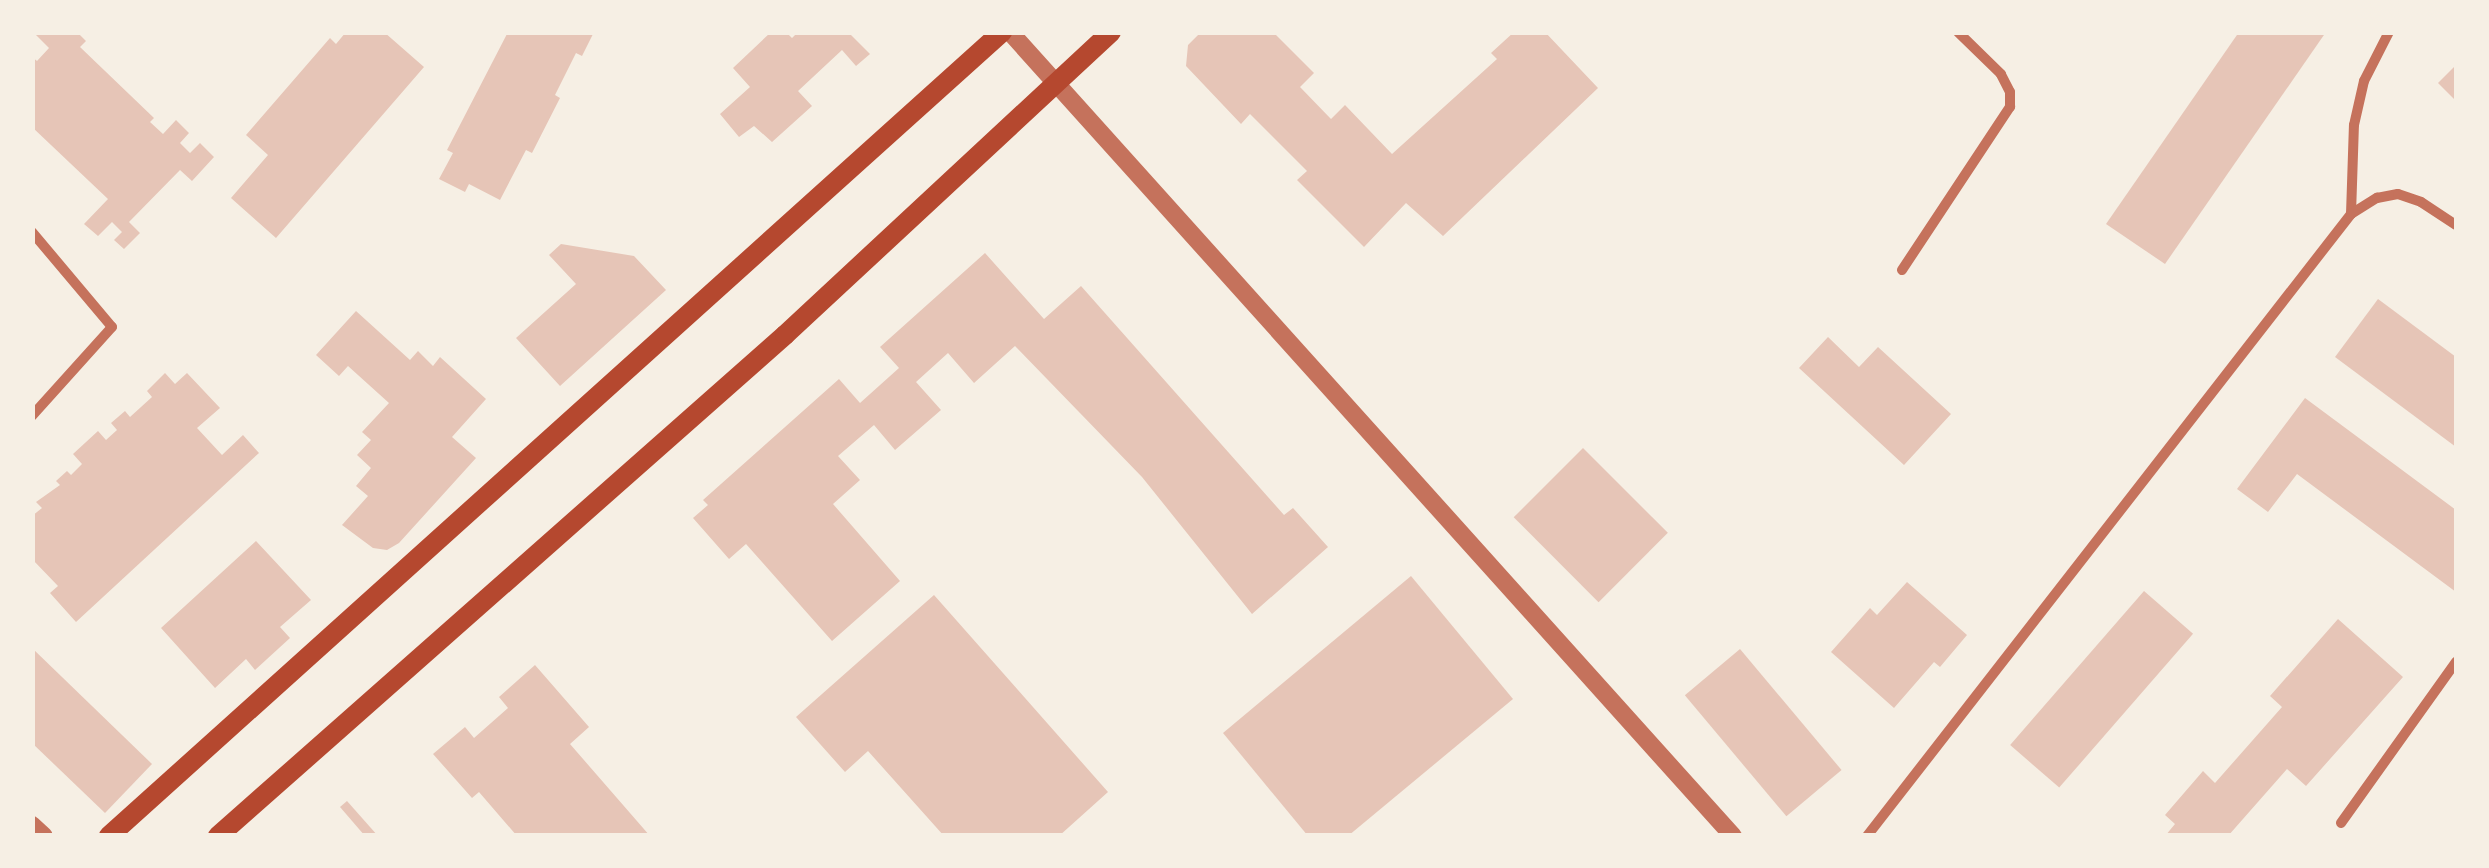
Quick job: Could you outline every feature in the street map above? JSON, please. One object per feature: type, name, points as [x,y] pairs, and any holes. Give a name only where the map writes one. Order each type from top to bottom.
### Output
[{"type":"main road","points":[[109,836],[1006,32]]},
{"type":"main road","points":[[218,836],[785,335],[1111,32]]},
{"type":"street","points":[[1006,32],[1733,836]]},
{"type":"street","points":[[1902,270],[2010,107],[2010,92],[2001,74],[1958,32]]},
{"type":"street","points":[[2351,214],[2357,110],[2364,81],[2388,32]]},
{"type":"street","points":[[1867,836],[2351,214],[2376,198],[2398,194],[2422,202],[2456,225]]},
{"type":"street","points":[[32,232],[112,327],[32,416]]},
{"type":"street","points":[[2341,823],[2456,662]]},
{"type":"street","points":[[32,825],[44,836]]},
{"type":"building","points":[[33,32],[77,32],[86,41],[80,47],[154,118],[150,122],[163,134],[176,120],[189,133],[180,143],[190,153],[200,143],[214,157],[192,181],[180,170],[129,222],[140,233],[124,249],[114,240],[122,232],[112,222],[98,236],[84,224],[108,199],[32,127],[32,57],[37,61],[49,48]]},
{"type":"building","points":[[346,32],[384,32],[424,67],[276,238],[231,198],[268,155],[246,135],[330,38],[336,44]]},
{"type":"building","points":[[508,32],[594,32],[582,56],[576,53],[555,95],[560,98],[532,153],[526,150],[500,200],[469,184],[465,192],[439,179],[453,153],[447,150]]},
{"type":"building","points":[[771,32],[786,32],[792,38],[798,32],[848,32],[870,54],[856,66],[842,50],[798,91],[812,106],[772,142],[754,126],[739,137],[720,114],[750,87],[733,68]]},
{"type":"building","points":[[1201,32],[1273,32],[1314,73],[1300,87],[1331,119],[1345,105],[1392,154],[1497,59],[1491,53],[1514,32],[1545,32],[1598,88],[1443,236],[1406,203],[1364,247],[1297,180],[1307,171],[1250,114],[1241,124],[1186,66],[1188,45]]},
{"type":"building","points":[[2239,32],[2326,32],[2165,264],[2106,224]]},
{"type":"building","points":[[2456,65],[2456,101],[2438,83]]},
{"type":"building","points":[[561,244],[634,256],[666,290],[560,386],[516,338],[576,284],[549,255]]},
{"type":"building","points":[[985,253],[1044,319],[1081,286],[1284,515],[1293,508],[1328,547],[1252,614],[1142,477],[1015,346],[974,383],[948,353],[916,382],[941,410],[895,450],[874,425],[838,456],[860,480],[833,504],[900,581],[832,641],[746,544],[729,559],[693,518],[708,505],[703,500],[839,379],[860,403],[899,368],[880,347]]},
{"type":"building","points":[[2378,299],[2456,357],[2456,447],[2335,357]]},
{"type":"building","points":[[356,311],[410,360],[418,351],[433,366],[440,357],[486,399],[452,437],[476,458],[399,543],[387,550],[373,548],[342,525],[368,496],[356,486],[371,468],[357,455],[371,440],[362,432],[389,403],[348,366],[339,376],[316,355]]},
{"type":"building","points":[[1828,337],[1859,367],[1878,347],[1951,414],[1904,465],[1799,368]]},
{"type":"building","points":[[165,373],[175,384],[187,373],[220,408],[197,428],[222,455],[243,435],[259,453],[76,622],[50,593],[58,586],[32,559],[32,516],[42,508],[36,502],[60,485],[56,481],[67,471],[71,475],[82,464],[73,454],[98,431],[106,440],[117,430],[111,423],[125,411],[130,417],[152,397],[147,391]]},
{"type":"building","points":[[2305,398],[2456,510],[2456,592],[2297,474],[2268,512],[2237,489]]},
{"type":"building","points":[[1583,448],[1668,533],[1599,602],[1514,517]]},
{"type":"building","points":[[256,541],[311,600],[280,627],[290,638],[255,670],[246,659],[215,688],[161,628]]},
{"type":"building","points":[[1411,576],[1513,699],[1348,836],[1308,836],[1223,733]]},
{"type":"building","points":[[1907,582],[1967,635],[1940,667],[1934,662],[1894,708],[1831,652],[1870,608],[1877,615]]},
{"type":"building","points":[[2144,591],[2193,634],[2059,788],[2010,745]]},
{"type":"building","points":[[934,595],[1108,792],[1059,836],[944,836],[868,751],[845,772],[796,717]]},
{"type":"building","points":[[2338,619],[2403,677],[2306,786],[2287,769],[2228,836],[2165,836],[2175,824],[2165,815],[2203,771],[2215,783],[2282,707],[2270,696]]},
{"type":"building","points":[[32,648],[152,764],[105,813],[32,743]]},
{"type":"building","points":[[1740,649],[1842,770],[1786,816],[1685,695]]},
{"type":"building","points":[[535,665],[589,727],[570,744],[650,836],[517,836],[479,792],[472,798],[433,754],[465,727],[474,738],[508,708],[499,697]]},
{"type":"building","points":[[347,801],[378,836],[365,836],[340,807]]}]
